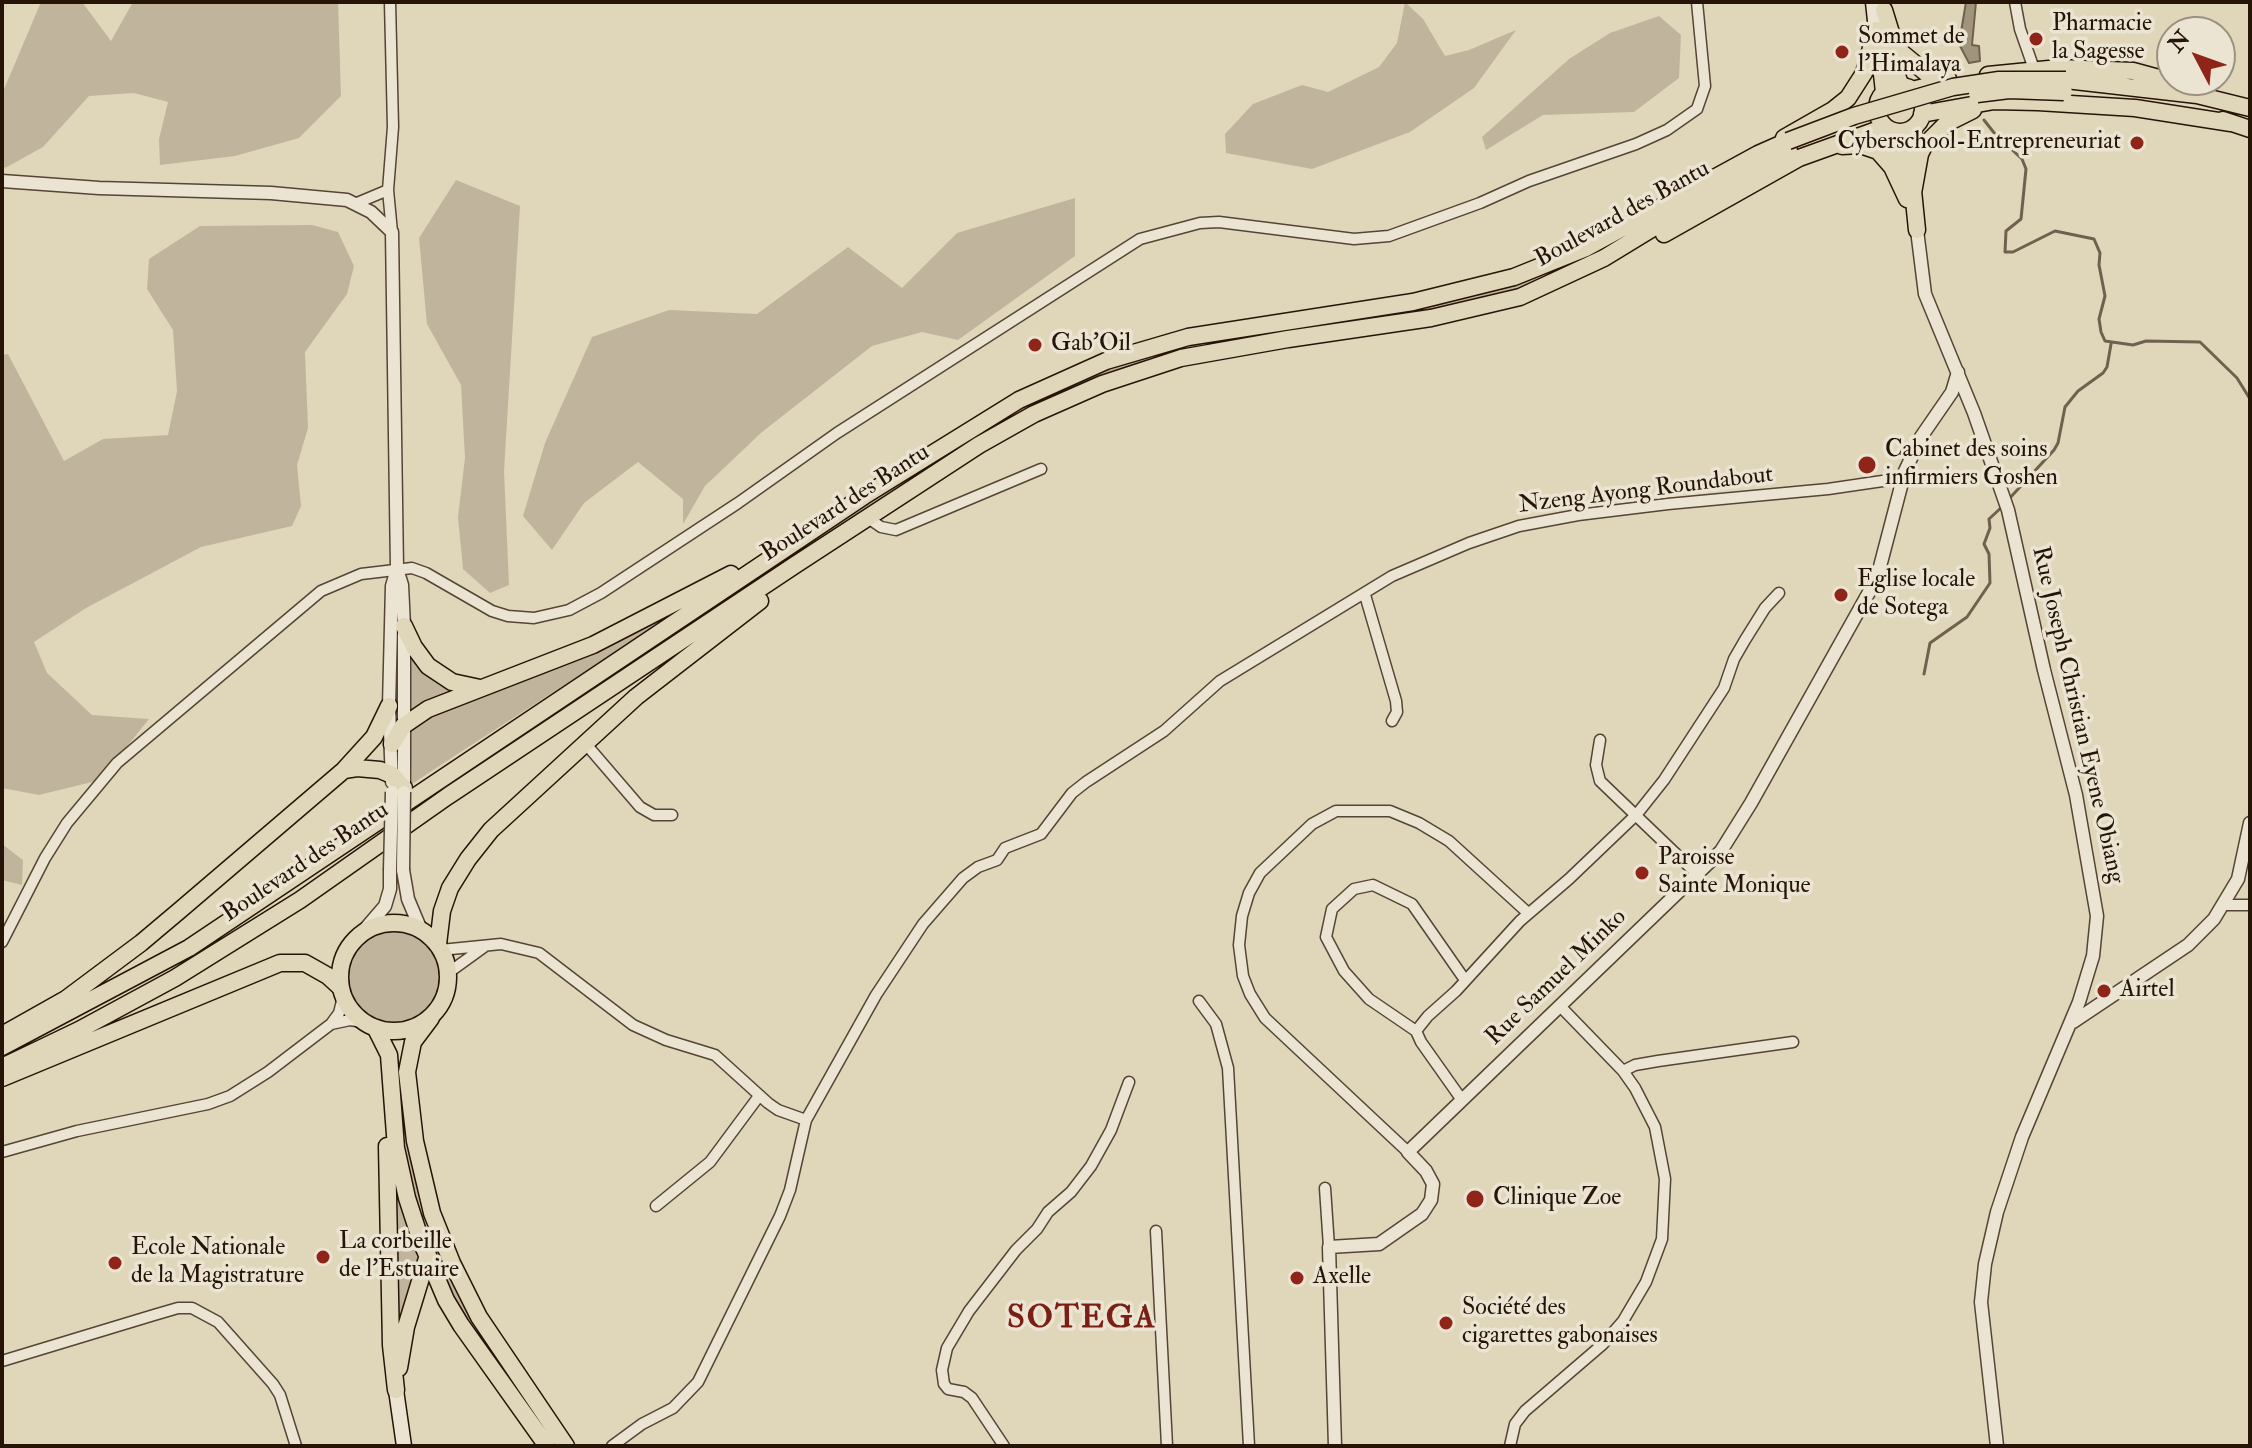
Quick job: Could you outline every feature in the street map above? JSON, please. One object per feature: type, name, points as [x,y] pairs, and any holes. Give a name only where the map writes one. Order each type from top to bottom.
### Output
[{"type":"main road","points":[[1880,5],[1895,43],[1909,61],[1925,72],[1953,80]]},
{"type":"main road","points":[[1787,144],[1848,98],[1864,73],[1880,5]]},
{"type":"main road","points":[[1880,5],[1892,63],[1907,88],[1921,101],[1910,161],[1910,196]]},
{"type":"main road","points":[[1876,30],[1881,97],[1878,118],[1889,129],[1917,230]]},
{"type":"main road","points":[[1787,144],[1881,97],[1907,88],[2034,69],[2133,71],[2156,77]]},
{"type":"main road","points":[[1787,144],[1881,107],[1953,87],[2008,80],[2156,92]]},
{"type":"main road","points":[[2065,86],[2182,107],[2250,129]]},
{"type":"main road","points":[[2201,96],[2250,108]]},
{"type":"main road","points":[[1520,297],[1574,277],[1661,236],[1821,149],[1889,129],[1906,131],[1918,120],[1991,102],[2109,105],[2231,123]]},
{"type":"main road","points":[[1910,196],[1920,154],[1931,138],[1947,123],[1991,102]]},
{"type":"main road","name":"Boulevard des Bantu","points":[[2,1047],[189,948],[864,496],[1019,400],[1119,357],[1188,337],[1413,302],[1514,277],[1586,248],[1758,154],[1787,144]]},
{"type":"main road","name":"Boulevard des Bantu","points":[[2,1067],[175,978],[300,900],[448,796],[832,541],[979,445],[1034,414],[1144,369],[1243,346],[1431,318],[1520,297],[1604,258],[1787,144]]},
{"type":"main road","points":[[1821,149],[1860,145],[1878,151],[1910,196]]},
{"type":"main road","points":[[392,744],[403,726],[428,709],[569,655],[638,623],[864,496]]},
{"type":"main road","points":[[566,1446],[493,1340],[462,1285],[432,1213],[415,1141],[408,1087],[408,1058],[416,1036],[446,994],[448,973],[440,947],[443,906],[453,883],[473,852],[500,821],[658,679],[802,568],[832,541]]},
{"type":"main road","points":[[404,626],[428,666],[452,682],[482,688]]},
{"type":"main road","points":[[2,1035],[66,999],[141,943],[344,770],[374,737],[389,706]]},
{"type":"main road","points":[[344,770],[380,770],[398,787]]},
{"type":"main road","points":[[342,992],[340,970],[345,954],[369,929],[390,923],[412,925],[440,947]]},
{"type":"main road","points":[[2,1078],[280,963],[305,963],[328,976],[342,992],[351,1011],[369,1026],[389,1055],[387,1119],[391,1361],[404,1446]]},
{"type":"main road","points":[[369,1026],[400,1032],[417,1027],[431,1018]]},
{"type":"main road","points":[[389,1077],[401,1175],[446,1300],[547,1446]]},
{"type":"main road","points":[[396,1390],[406,1327],[428,1257],[429,1221],[415,1161],[415,1141]]},
{"type":"street","points":[[360,935],[385,906],[397,870],[398,787],[403,726],[404,626],[402,585],[397,569],[392,232],[388,190],[393,127],[390,2]]},
{"type":"street","points":[[2,942],[45,858],[67,823],[117,763],[321,591],[361,574],[417,569],[492,611],[508,616],[534,618],[569,610],[601,593],[738,503],[828,439],[1140,239],[1200,223],[1219,222],[1354,239],[1389,236],[1667,130],[1697,109],[1705,86],[1697,2]]},
{"type":"street","points":[[2015,2],[2020,29],[2034,69]]},
{"type":"street","points":[[2,181],[99,188],[271,193],[347,200],[371,212],[392,232]]},
{"type":"street","points":[[357,203],[388,190]]},
{"type":"street","name":"Rue Joseph Christian Eyene Obiang","points":[[1917,230],[1925,294],[1974,413],[2008,510],[2076,795],[2097,916],[2096,942],[2085,983],[2022,1137],[1997,1212],[1985,1264],[1981,1302],[1997,1446]]},
{"type":"street","name":"Rue Samuel Minko","points":[[1408,1152],[1721,851],[1877,578],[1903,478],[1915,448],[1952,392],[1958,372]]},
{"type":"street","points":[[1938,412],[1952,403],[1959,403],[1974,413]]},
{"type":"street","points":[[868,518],[881,527],[896,530],[1041,469]]},
{"type":"street","name":"Nzeng Ayong Roundabout","points":[[612,1446],[642,1424],[673,1408],[698,1382],[780,1216],[793,1179],[806,1120],[876,995],[923,924],[953,887],[978,867],[997,860],[1005,848],[1041,834],[1072,793],[1164,731],[1220,681],[1392,576],[1469,543],[1519,526],[1668,504],[1828,489],[1903,478]]},
{"type":"street","points":[[397,569],[392,586],[389,706],[398,787]]},
{"type":"street","points":[[1416,1031],[1528,913],[1637,814],[1664,780],[1724,688],[1734,659],[1745,640],[1765,608],[1779,593]]},
{"type":"street","points":[[1365,595],[1396,701],[1397,712],[1392,721]]},
{"type":"street","points":[[1600,740],[1596,765],[1600,781],[1698,875]]},
{"type":"street","points":[[585,743],[640,807],[654,815],[672,815]]},
{"type":"street","points":[[1329,1247],[1379,1244],[1422,1214],[1431,1200],[1433,1184],[1426,1171],[1408,1152],[1265,1018],[1250,994],[1243,976],[1239,945],[1242,916],[1249,893],[1260,873],[1312,824],[1336,811],[1390,811],[1419,823],[1449,841],[1528,913]]},
{"type":"street","points":[[2069,1028],[2086,1012],[2188,945],[2214,919],[2238,879],[2250,823]]},
{"type":"street","points":[[397,870],[421,930]]},
{"type":"street","points":[[1462,1100],[1416,1031],[1369,999],[1344,971],[1326,937],[1332,909],[1354,889],[1373,885],[1412,904],[1465,980]]},
{"type":"street","points":[[2224,905],[2250,905]]},
{"type":"street","points":[[440,947],[510,945],[539,953],[633,1025],[666,1040],[715,1055],[778,1110],[806,1120]]},
{"type":"street","points":[[448,973],[486,946]]},
{"type":"street","points":[[2085,983],[2088,1000],[2098,1004],[2103,1002]]},
{"type":"street","points":[[2,1152],[77,1131],[219,1100],[257,1080],[331,1024],[339,1013],[342,992]]},
{"type":"street","points":[[1199,1001],[1216,1024],[1228,1068],[1249,1446]]},
{"type":"street","points":[[1510,1446],[1515,1424],[1525,1411],[1603,1344],[1623,1321],[1646,1282],[1658,1251],[1665,1208],[1661,1148],[1655,1127],[1635,1088],[1623,1071],[1560,1006]]},
{"type":"street","points":[[331,1024],[350,1020],[369,1026]]},
{"type":"street","points":[[1623,1071],[1635,1065],[1788,1042]]},
{"type":"street","points":[[1004,1446],[972,1398],[964,1392],[948,1389],[944,1384],[944,1358],[952,1338],[1016,1250],[1037,1229],[1048,1212],[1082,1180],[1101,1151],[1129,1082]]},
{"type":"street","points":[[656,1206],[710,1162],[759,1096]]},
{"type":"street","points":[[1325,1188],[1335,1446]]},
{"type":"street","points":[[1156,1231],[1167,1446]]},
{"type":"street","points":[[2,1361],[178,1308],[192,1308],[218,1322],[273,1384],[280,1395],[296,1446]]},
{"type":"shaded area","points":[[41,2],[82,2],[111,41],[133,2],[338,2],[341,96],[299,138],[235,156],[160,165],[159,139],[168,102],[134,93],[89,96],[43,147],[5,168],[2,165],[2,94]]},
{"type":"shaded area","points":[[1405,2],[1423,19],[1445,56],[1469,50],[1516,30],[1474,88],[1410,132],[1312,169],[1226,153],[1225,134],[1253,104],[1302,85],[1328,92],[1379,67],[1397,43]]},
{"type":"shaded area","points":[[1966,2],[1976,2],[1972,45],[1979,46],[1980,61],[1969,63],[1959,44]]},
{"type":"shaded area","points":[[1659,16],[1681,35],[1679,78],[1634,112],[1543,115],[1486,150],[1482,137],[1569,59],[1610,33]]},
{"type":"shaded area","points":[[456,180],[520,206],[504,471],[509,585],[490,593],[463,569],[458,517],[465,458],[461,385],[427,324],[419,238]]},
{"type":"shaded area","points":[[1075,198],[1075,256],[958,340],[922,332],[872,346],[762,432],[705,486],[683,524],[683,499],[638,462],[584,503],[552,550],[523,516],[545,443],[592,337],[669,310],[757,314],[848,247],[902,288],[957,233]]},
{"type":"shaded area","points":[[312,225],[338,232],[354,266],[347,294],[305,352],[308,428],[297,465],[301,506],[292,526],[201,547],[86,608],[34,642],[47,673],[92,715],[149,719],[100,780],[39,795],[2,788],[2,355],[8,354],[64,461],[103,439],[168,435],[177,391],[173,330],[147,289],[149,259],[200,226]]},
{"type":"shaded area","points":[[1647,228],[1538,284],[1451,308],[1188,349],[1067,392],[406,818],[406,808],[879,495],[1030,401],[1124,362],[1167,348],[1480,294],[1545,273],[1600,249],[1633,230]]},
{"type":"shaded area","points":[[699,598],[412,784],[410,740],[411,732],[420,719]]},
{"type":"shaded area","points":[[409,651],[463,690],[410,713]]},
{"type":"shaded area","points":[[2,844],[23,860],[22,885],[2,880]]},
{"type":"shaded area","points":[[395,931],[413,935],[428,945],[438,960],[442,978],[438,996],[428,1011],[413,1021],[395,1025],[377,1021],[362,1011],[352,996],[348,978],[352,960],[362,945],[377,935]]},
{"type":"shaded area","points":[[401,1094],[407,1137],[424,1226],[408,1167]]},
{"type":"shaded area","points":[[396,1178],[418,1261],[397,1347]]},
{"type":"shaded area","points":[[435,1239],[489,1350],[447,1286],[432,1249]]},
{"type":"waterway","points":[[1984,120],[2022,159],[2026,169],[2021,219],[2006,231],[2005,252],[2013,252],[2055,231],[2094,239],[2100,253],[2105,296],[2099,319],[2105,341],[2133,345],[2146,341],[2200,342],[2237,378],[2250,399]]},
{"type":"waterway","points":[[2008,500],[2054,450],[2065,407],[2078,391],[2103,373],[2111,344]]},
{"type":"waterway","points":[[1924,674],[1930,643],[1967,617],[1990,583],[1989,554],[1984,544],[1990,528],[1989,519],[2003,506]]},
{"type":"place","name":"Pharmacie la Sagesse","points":[[2036,39]]},
{"type":"place","name":"Sommet de l'Himalaya","points":[[1842,52]]},
{"type":"place","name":"Cyberschool-Entrepreneuriat","points":[[2137,143]]},
{"type":"place","name":"Gab’Oil","points":[[1035,345]]},
{"type":"place","name":"Cabinet des soins infirmiers Goshen","points":[[1867,465]]},
{"type":"place","name":"Eglise locale de Sotega","points":[[1841,595]]},
{"type":"place","name":"Paroisse Sainte Monique","points":[[1642,873]]},
{"type":"place","name":"Airtel","points":[[2104,991]]},
{"type":"place","name":"Clinique Zoe","points":[[1475,1199]]},
{"type":"place","name":"La corbeille de l’Estuaire","points":[[323,1257]]},
{"type":"place","name":"Ecole Nationale de la Magistrature","points":[[115,1263]]},
{"type":"place","name":"Axelle","points":[[1297,1278]]},
{"type":"place","name":"Société des cigarettes gabonaises","points":[[1446,1323]]},
{"type":"district","name":"SOTEGA","points":[[1082,1320]]}]
